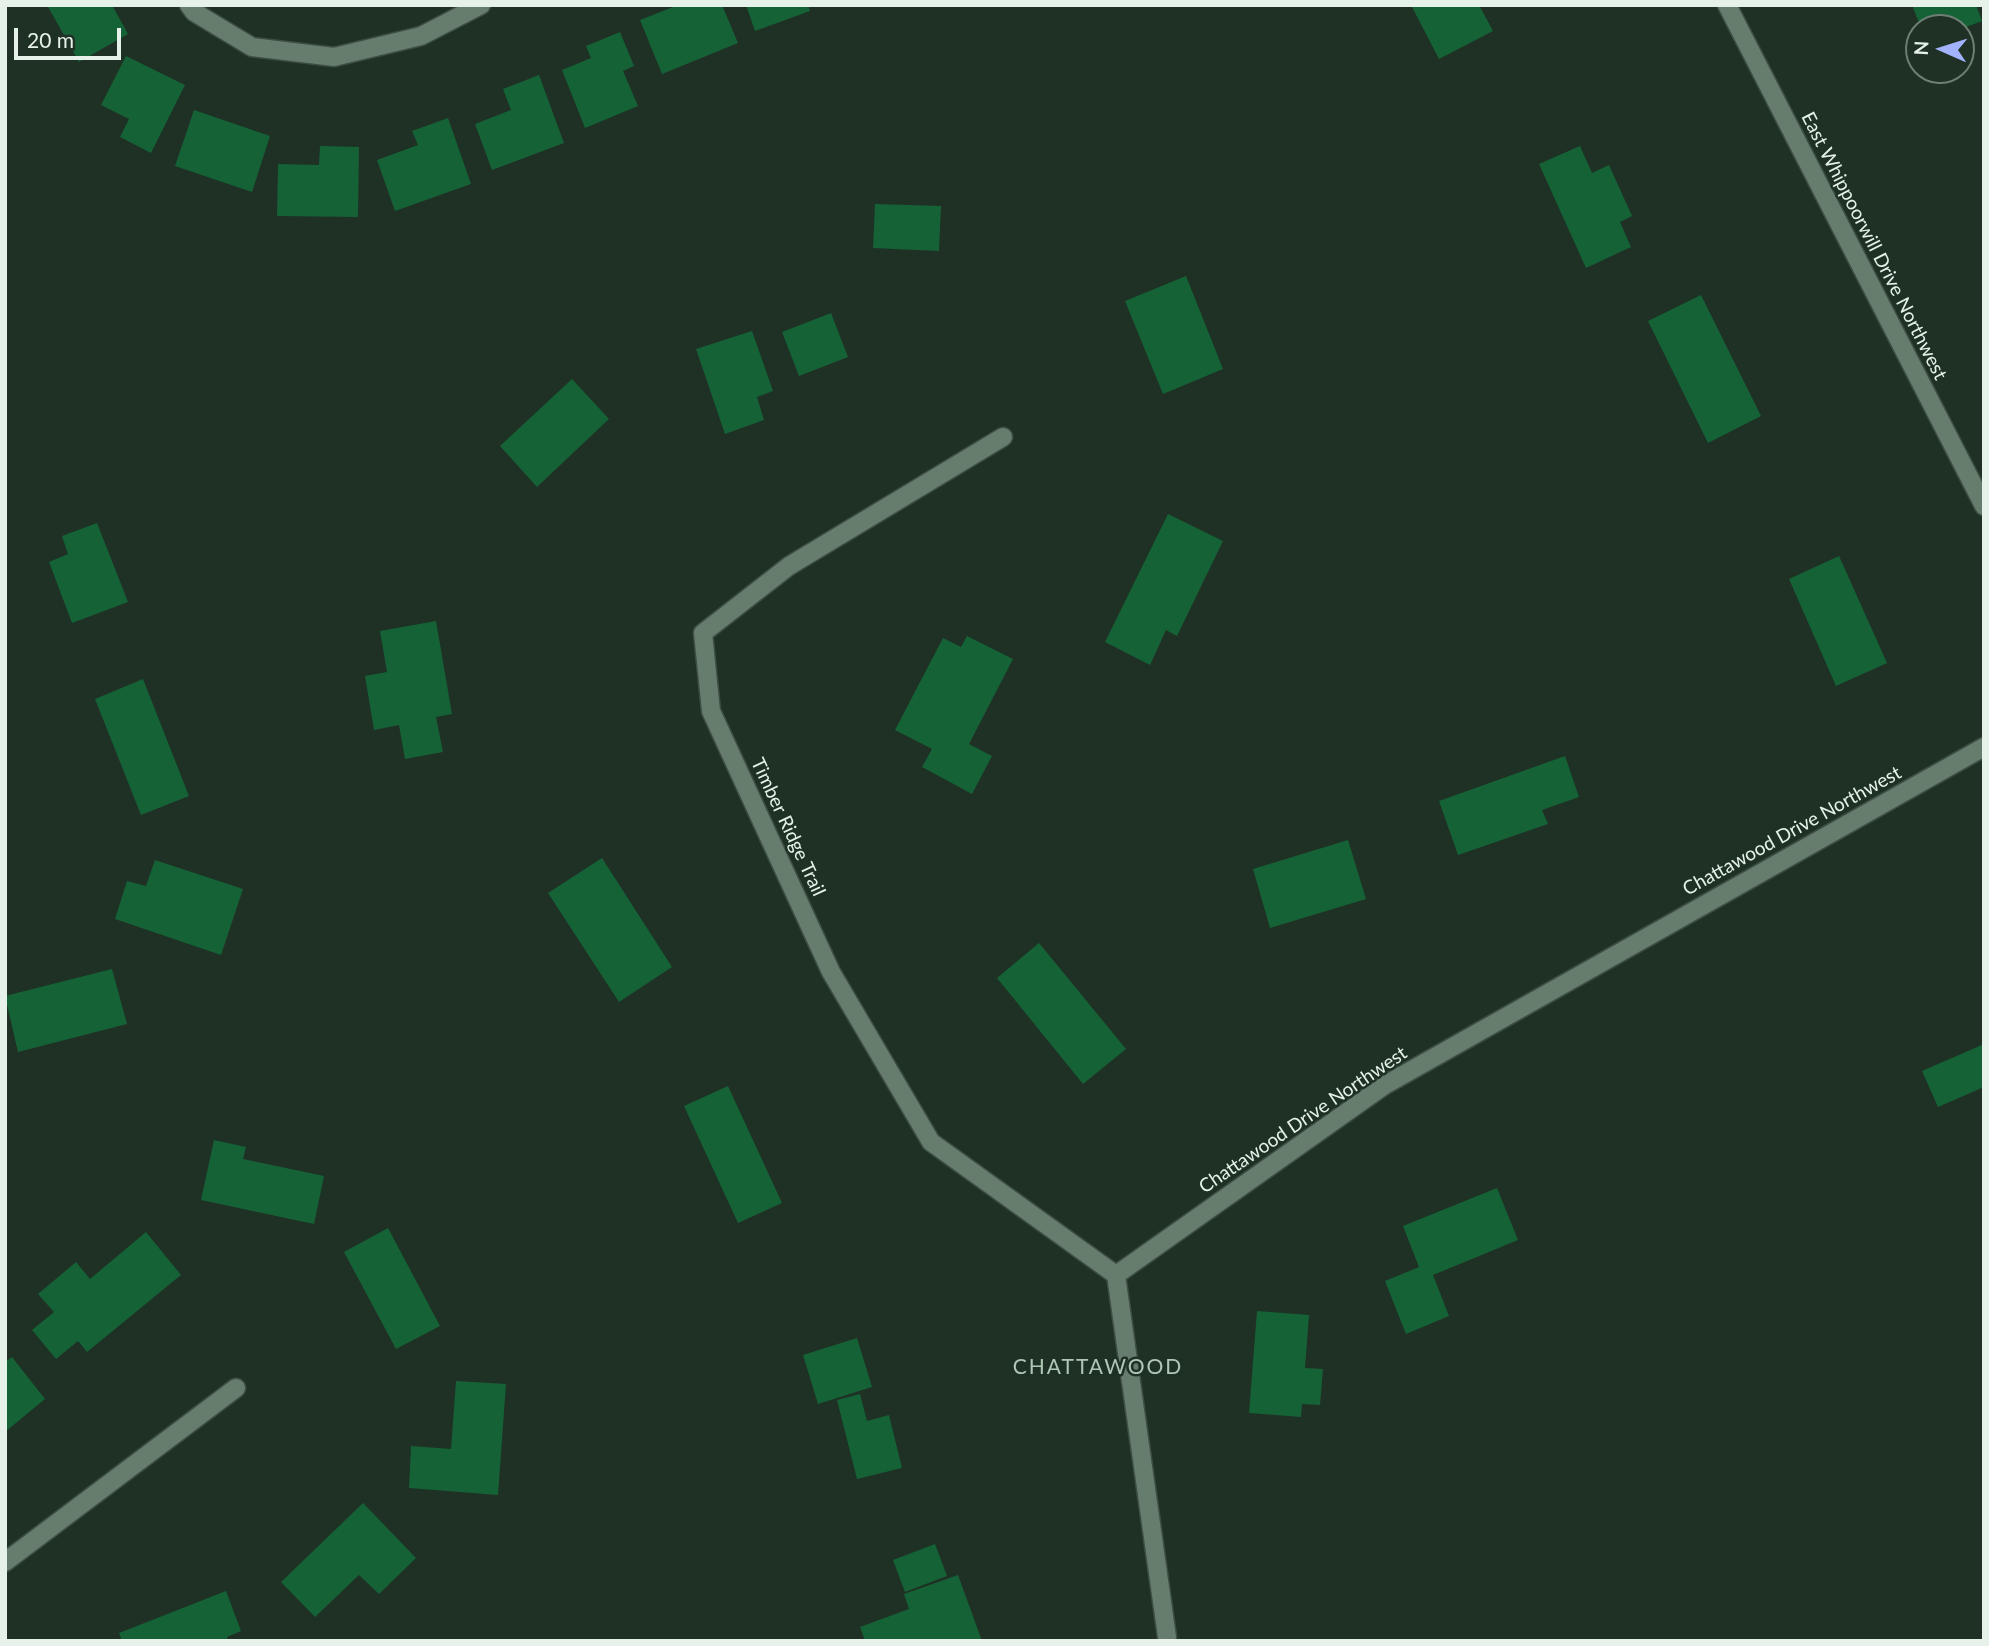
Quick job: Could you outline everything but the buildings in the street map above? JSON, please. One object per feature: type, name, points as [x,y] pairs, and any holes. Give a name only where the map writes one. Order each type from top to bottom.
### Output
[{"type":"street","points":[[189,5],[194,12],[252,47],[334,57],[421,36],[481,5]]},
{"type":"street","name":"East Whippoorwill Drive Northwest","points":[[1727,5],[1984,506]]},
{"type":"street","name":"Timber Ridge Trail","points":[[1003,437],[789,566],[703,633],[712,711],[831,972],[931,1142],[1116,1275]]},
{"type":"street","name":"Chattawood Drive Northwest","points":[[1116,1275],[1385,1085],[1984,747]]},
{"type":"street","points":[[1116,1275],[1167,1637]]},
{"type":"street","points":[[5,1562],[236,1388]]},
{"type":"district","name":"CHATTAWOOD","points":[[1098,1367]]}]
